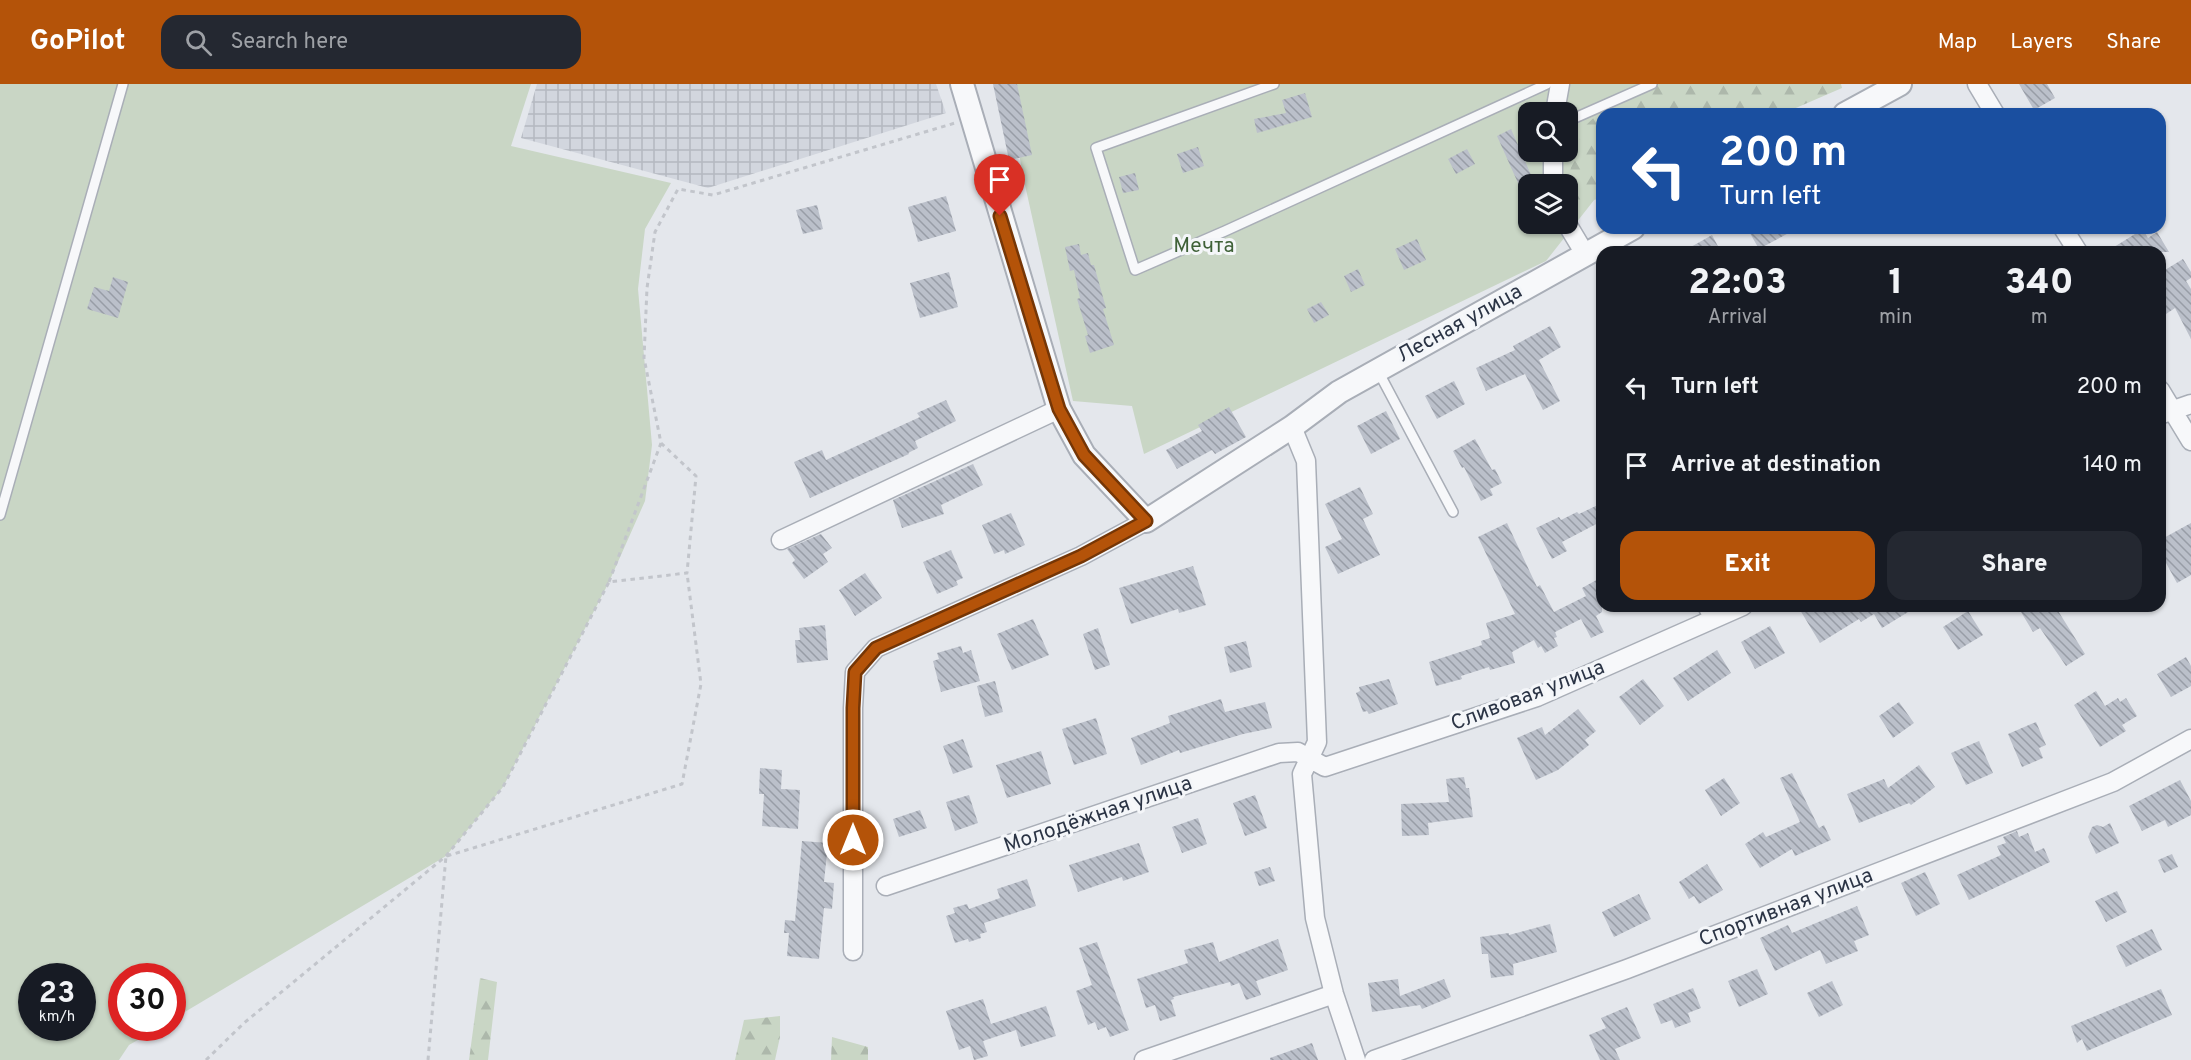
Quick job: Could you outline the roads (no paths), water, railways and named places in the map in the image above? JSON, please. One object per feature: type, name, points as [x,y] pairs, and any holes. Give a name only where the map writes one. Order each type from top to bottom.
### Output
[{"type":"street","points":[[853,951],[855,672],[876,648],[1081,556],[1146,521],[1084,455],[1059,409],[962,84]]},
{"type":"street","points":[[1557,102],[1560,84]]},
{"type":"street","points":[[1852,108],[1872,91],[1900,84]]},
{"type":"street","points":[[1977,84],[1991,108]]},
{"type":"street","points":[[1573,234],[1585,254]]},
{"type":"street","name":"Лесная улица","points":[[1600,246],[1623,234]]},
{"type":"street","name":"Лесная улица","points":[[1146,521],[1292,427],[1339,392],[1596,248]]},
{"type":"street","points":[[2191,404],[2166,413],[2191,441]]},
{"type":"street","points":[[781,540],[1059,409]]},
{"type":"street","points":[[1292,427],[1306,461],[1317,741],[1302,774],[1315,918],[1334,994],[1356,1060]]},
{"type":"street","name":"Сливовая улица","points":[[1310,758],[1325,766],[1537,697],[1706,613]]},
{"type":"street","name":"Спортивная улица","points":[[1374,1060],[1627,969],[2113,782],[2191,739]]},
{"type":"street","name":"Молодёжная улица","points":[[886,885],[1279,753],[1298,752],[1310,758]]},
{"type":"street","points":[[1144,1060],[1334,994]]},
{"type":"lane","points":[[0,515],[123,84]]},
{"type":"lane","points":[[1274,84],[1096,148],[1135,270],[1547,84]]},
{"type":"lane","points":[[1598,108],[1652,84]]},
{"type":"lane","points":[[1578,117],[1596,109]]},
{"type":"lane","points":[[1377,370],[1453,512]]},
{"type":"park label","name":"Мечта","points":[[1204,246]]}]
